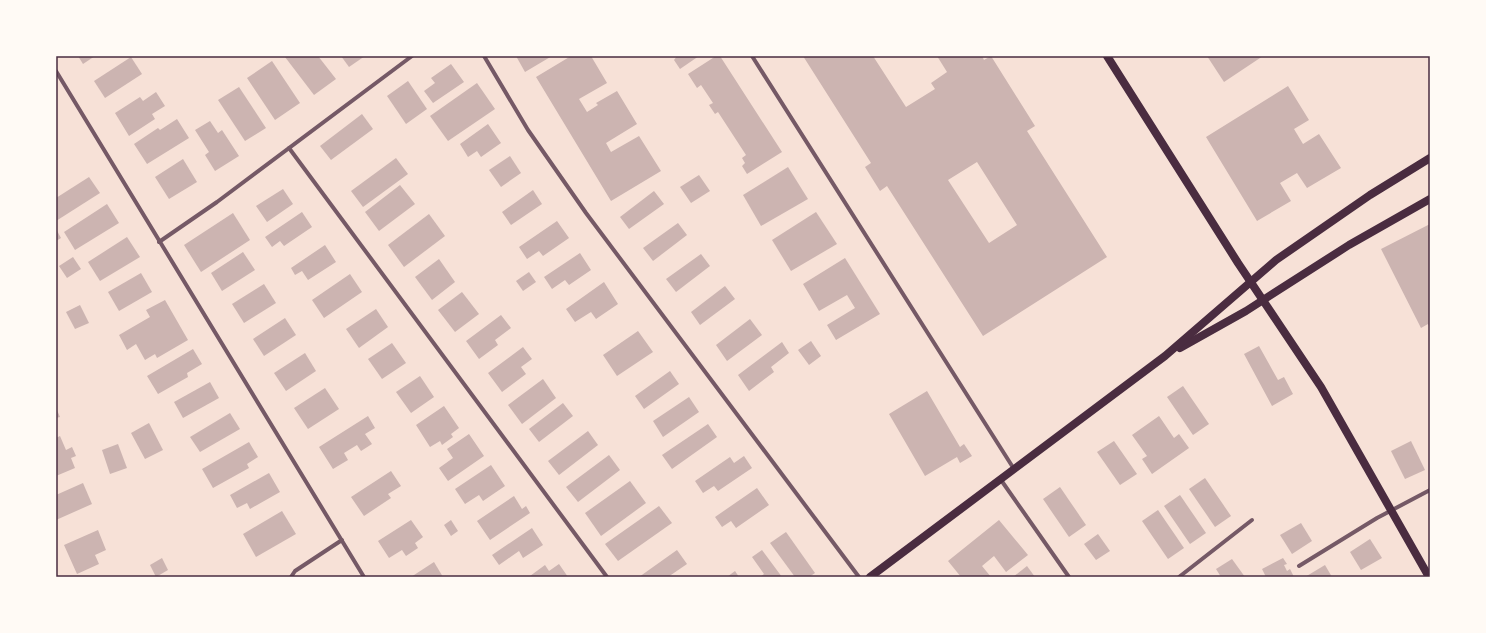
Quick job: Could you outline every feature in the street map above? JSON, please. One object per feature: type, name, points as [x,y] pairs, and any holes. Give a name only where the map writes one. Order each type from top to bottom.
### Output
[{"type":"main road","points":[[1107,56],[1250,281],[1321,386],[1429,577]]},
{"type":"main road","points":[[870,577],[1165,356],[1276,260],[1349,209],[1430,158]]},
{"type":"main road","points":[[1165,356],[1264,300],[1349,245],[1430,199]]},
{"type":"street","points":[[159,242],[217,202],[412,56]]},
{"type":"street","points":[[484,56],[528,130],[586,213],[859,577]]},
{"type":"street","points":[[752,56],[1014,469]]},
{"type":"street","points":[[56,71],[364,577]]},
{"type":"street","points":[[289,148],[607,577]]},
{"type":"street","points":[[1000,480],[1069,577]]},
{"type":"street","points":[[1299,566],[1391,510],[1430,490]]},
{"type":"street","points":[[1179,577],[1252,520]]},
{"type":"street","points":[[291,577],[295,571],[342,540]]},
{"type":"building","points":[[78,56],[95,56],[83,64]]},
{"type":"building","points":[[318,56],[336,79],[314,95],[285,57]]},
{"type":"building","points":[[341,56],[365,56],[349,67]]},
{"type":"building","points":[[516,56],[552,56],[525,72]]},
{"type":"building","points":[[571,56],[591,56],[607,83],[579,99],[587,112],[598,105],[596,103],[617,91],[637,124],[606,143],[611,152],[639,136],[661,171],[611,201],[536,77]]},
{"type":"building","points":[[677,56],[699,56],[680,69],[674,60]]},
{"type":"building","points":[[716,56],[720,56],[782,152],[747,174],[742,166],[745,163],[742,158],[746,155],[718,112],[715,114],[709,105],[713,103],[701,85],[697,88],[688,74]]},
{"type":"building","points":[[803,56],[873,56],[906,107],[935,89],[931,83],[947,72],[937,56],[982,56],[984,60],[991,56],[1035,126],[1027,131],[1107,257],[983,336],[887,186],[880,191],[865,167],[871,163]],"holes":[[[977,162],[1017,225],[989,243],[948,180]]]},
{"type":"building","points":[[1207,56],[1263,56],[1224,82]]},
{"type":"building","points":[[131,57],[142,74],[105,98],[94,81]]},
{"type":"building","points":[[272,61],[300,103],[275,120],[247,78]]},
{"type":"building","points":[[451,64],[464,82],[433,103],[424,91],[435,83],[431,78]]},
{"type":"building","points":[[408,81],[427,109],[406,124],[387,96]]},
{"type":"building","points":[[477,83],[495,109],[448,141],[430,116]]},
{"type":"building","points":[[1288,86],[1309,120],[1294,129],[1303,144],[1319,134],[1341,168],[1307,188],[1297,173],[1280,183],[1291,201],[1257,221],[1206,137]]},
{"type":"building","points":[[239,87],[266,128],[245,141],[218,100]]},
{"type":"building","points":[[156,92],[165,106],[152,114],[155,119],[129,136],[115,113],[140,97],[143,101]]},
{"type":"building","points":[[362,114],[373,129],[331,160],[320,146]]},
{"type":"building","points":[[177,119],[189,138],[147,164],[134,144],[158,128],[160,130]]},
{"type":"building","points":[[210,121],[218,133],[222,130],[239,156],[215,171],[205,155],[209,152],[195,130]]},
{"type":"building","points":[[488,124],[501,143],[481,157],[477,151],[468,157],[460,144]]},
{"type":"building","points":[[510,156],[521,173],[501,187],[489,170]]},
{"type":"building","points":[[396,158],[408,174],[363,207],[351,191]]},
{"type":"building","points":[[183,159],[197,182],[169,199],[155,177]]},
{"type":"building","points":[[788,167],[808,199],[761,226],[743,195]]},
{"type":"building","points":[[699,175],[710,191],[691,203],[680,187]]},
{"type":"building","points":[[89,177],[100,193],[56,221],[56,198]]},
{"type":"building","points":[[400,185],[415,204],[379,231],[365,212]]},
{"type":"building","points":[[283,189],[293,204],[267,222],[256,206]]},
{"type":"building","points":[[533,190],[542,204],[511,225],[502,212]]},
{"type":"building","points":[[654,191],[664,204],[629,229],[620,217]]},
{"type":"building","points":[[107,204],[119,223],[75,250],[64,232]]},
{"type":"building","points":[[302,212],[312,227],[284,246],[280,241],[272,247],[265,237]]},
{"type":"building","points":[[816,212],[837,244],[791,271],[772,240]]},
{"type":"building","points":[[233,213],[250,240],[201,272],[184,245]]},
{"type":"building","points":[[429,214],[445,236],[404,267],[388,245]]},
{"type":"building","points":[[557,221],[569,238],[543,256],[539,251],[527,259],[519,247]]},
{"type":"building","points":[[678,223],[687,235],[653,261],[643,248]]},
{"type":"building","points":[[1430,224],[1430,328],[1428,324],[1421,328],[1381,249]]},
{"type":"building","points":[[56,229],[61,238],[56,241]]},
{"type":"building","points":[[127,237],[140,257],[100,281],[88,262]]},
{"type":"building","points":[[325,245],[336,262],[308,280],[302,271],[295,275],[291,268]]},
{"type":"building","points":[[243,252],[255,270],[222,291],[211,273]]},
{"type":"building","points":[[580,253],[591,270],[569,285],[565,280],[552,289],[544,277]]},
{"type":"building","points":[[701,254],[710,266],[676,292],[666,279]]},
{"type":"building","points":[[73,257],[81,269],[67,278],[59,266]]},
{"type":"building","points":[[845,258],[880,314],[836,340],[827,325],[855,308],[847,295],[819,311],[803,284]]},
{"type":"building","points":[[439,259],[455,282],[432,300],[415,277]]},
{"type":"building","points":[[529,272],[536,282],[523,291],[516,281]]},
{"type":"building","points":[[141,273],[152,292],[119,311],[108,292]]},
{"type":"building","points":[[350,274],[362,292],[324,318],[312,300]]},
{"type":"building","points":[[604,282],[618,304],[596,319],[591,312],[575,322],[566,309]]},
{"type":"building","points":[[264,284],[276,303],[244,323],[232,304]]},
{"type":"building","points":[[725,286],[735,299],[700,325],[691,312]]},
{"type":"building","points":[[462,292],[479,314],[455,332],[438,310]]},
{"type":"building","points":[[165,300],[188,340],[157,358],[155,354],[145,360],[136,344],[127,350],[119,335],[150,317],[146,310]]},
{"type":"building","points":[[80,305],[89,323],[75,329],[66,312]]},
{"type":"building","points":[[376,309],[388,327],[359,348],[346,329]]},
{"type":"building","points":[[501,315],[511,328],[495,340],[498,345],[479,359],[466,341]]},
{"type":"building","points":[[285,318],[296,335],[264,356],[253,339]]},
{"type":"building","points":[[750,319],[762,335],[727,361],[716,345]]},
{"type":"building","points":[[638,331],[653,352],[617,376],[603,355]]},
{"type":"building","points":[[811,341],[821,356],[809,365],[798,350]]},
{"type":"building","points":[[782,342],[789,353],[771,367],[774,372],[749,391],[738,375]]},
{"type":"building","points":[[392,343],[406,363],[382,379],[368,359]]},
{"type":"building","points":[[1259,346],[1278,380],[1284,377],[1293,394],[1272,406],[1244,354]]},
{"type":"building","points":[[523,347],[532,359],[521,367],[526,374],[502,392],[488,373]]},
{"type":"building","points":[[193,349],[202,364],[187,373],[188,377],[158,394],[147,376]]},
{"type":"building","points":[[305,353],[316,371],[286,391],[274,373]]},
{"type":"building","points":[[670,371],[679,384],[644,409],[635,396]]},
{"type":"building","points":[[420,376],[434,397],[411,413],[396,392]]},
{"type":"building","points":[[543,379],[556,398],[522,424],[508,405]]},
{"type":"building","points":[[210,382],[219,398],[183,418],[174,402]]},
{"type":"building","points":[[1183,386],[1209,424],[1193,435],[1167,397]]},
{"type":"building","points":[[325,388],[339,409],[308,429],[294,408]]},
{"type":"building","points":[[927,391],[960,447],[964,444],[972,456],[960,463],[957,457],[925,476],[889,414]]},
{"type":"building","points":[[689,397],[699,412],[663,437],[653,421]]},
{"type":"building","points":[[563,403],[573,416],[539,442],[529,429]]},
{"type":"building","points":[[444,406],[459,428],[451,434],[453,437],[442,445],[440,441],[430,447],[416,425]]},
{"type":"building","points":[[56,408],[60,417],[56,418]]},
{"type":"building","points":[[230,413],[240,429],[200,452],[190,437]]},
{"type":"building","points":[[368,416],[375,428],[365,434],[372,444],[361,451],[357,445],[344,453],[348,460],[333,469],[319,447]]},
{"type":"building","points":[[1159,416],[1174,438],[1179,434],[1189,448],[1152,474],[1142,459],[1147,456],[1132,435]]},
{"type":"building","points":[[149,423],[163,450],[145,459],[131,433]]},
{"type":"building","points":[[708,424],[717,437],[672,469],[662,455]]},
{"type":"building","points":[[588,431],[598,445],[559,475],[548,461]]},
{"type":"building","points":[[469,434],[484,456],[448,481],[439,468],[453,458],[447,449]]},
{"type":"building","points":[[60,436],[66,450],[72,447],[76,456],[71,458],[75,468],[56,476],[56,438]]},
{"type":"building","points":[[1114,441],[1137,474],[1120,485],[1097,452]]},
{"type":"building","points":[[1411,441],[1425,470],[1405,479],[1391,451]]},
{"type":"building","points":[[249,442],[258,457],[247,464],[249,468],[213,488],[202,469]]},
{"type":"building","points":[[118,444],[127,468],[110,474],[102,450]]},
{"type":"building","points":[[609,455],[620,470],[578,502],[566,487]]},
{"type":"building","points":[[744,456],[752,468],[718,491],[714,486],[703,493],[695,481],[730,457],[734,463]]},
{"type":"building","points":[[491,465],[505,486],[483,501],[479,495],[465,504],[455,489]]},
{"type":"building","points":[[391,471],[401,486],[388,494],[391,498],[364,516],[351,497]]},
{"type":"building","points":[[269,473],[280,492],[250,509],[247,503],[237,508],[230,495]]},
{"type":"building","points":[[1205,478],[1231,516],[1215,527],[1189,489]]},
{"type":"building","points":[[630,481],[646,503],[601,536],[585,513]]},
{"type":"building","points":[[83,483],[92,504],[56,520],[56,495]]},
{"type":"building","points":[[1060,487],[1086,525],[1069,537],[1043,499]]},
{"type":"building","points":[[757,488],[769,505],[736,528],[731,521],[722,527],[715,517]]},
{"type":"building","points":[[1180,495],[1206,533],[1190,544],[1164,506]]},
{"type":"building","points":[[514,496],[522,509],[526,506],[530,513],[490,540],[477,521]]},
{"type":"building","points":[[659,506],[672,523],[618,561],[605,544]]},
{"type":"building","points":[[1158,510],[1184,548],[1168,559],[1142,521]]},
{"type":"building","points":[[282,511],[296,534],[256,557],[243,534]]},
{"type":"building","points":[[411,520],[423,537],[415,543],[418,548],[406,556],[402,550],[389,558],[378,541]]},
{"type":"building","points":[[451,520],[458,531],[451,536],[444,525]]},
{"type":"building","points":[[999,520],[1028,555],[1006,572],[994,556],[982,566],[991,577],[961,577],[948,561]]},
{"type":"building","points":[[1301,523],[1312,541],[1292,554],[1280,535]]},
{"type":"building","points":[[532,528],[543,545],[523,558],[519,551],[499,565],[492,555]]},
{"type":"building","points":[[98,530],[106,550],[95,555],[99,564],[77,574],[64,545]]},
{"type":"building","points":[[786,532],[815,573],[809,577],[795,577],[770,543]]},
{"type":"building","points":[[1098,534],[1110,551],[1096,560],[1084,544]]},
{"type":"building","points":[[1370,539],[1382,558],[1361,570],[1350,552]]},
{"type":"building","points":[[677,550],[687,564],[668,577],[639,577]]},
{"type":"building","points":[[762,550],[782,577],[760,577],[764,574],[752,557]]},
{"type":"building","points":[[162,558],[168,570],[156,577],[150,565]]},
{"type":"building","points":[[1283,558],[1287,564],[1284,565],[1287,571],[1290,569],[1294,577],[1266,577],[1262,569]]},
{"type":"building","points":[[1232,559],[1245,577],[1221,577],[1216,569]]},
{"type":"building","points":[[434,562],[443,577],[411,577]]},
{"type":"building","points":[[559,564],[568,577],[530,576],[545,565],[549,571]]},
{"type":"building","points":[[1325,565],[1332,577],[1305,577]]},
{"type":"building","points":[[1027,566],[1035,577],[1013,577]]},
{"type":"building","points":[[735,571],[739,577],[727,577]]}]
